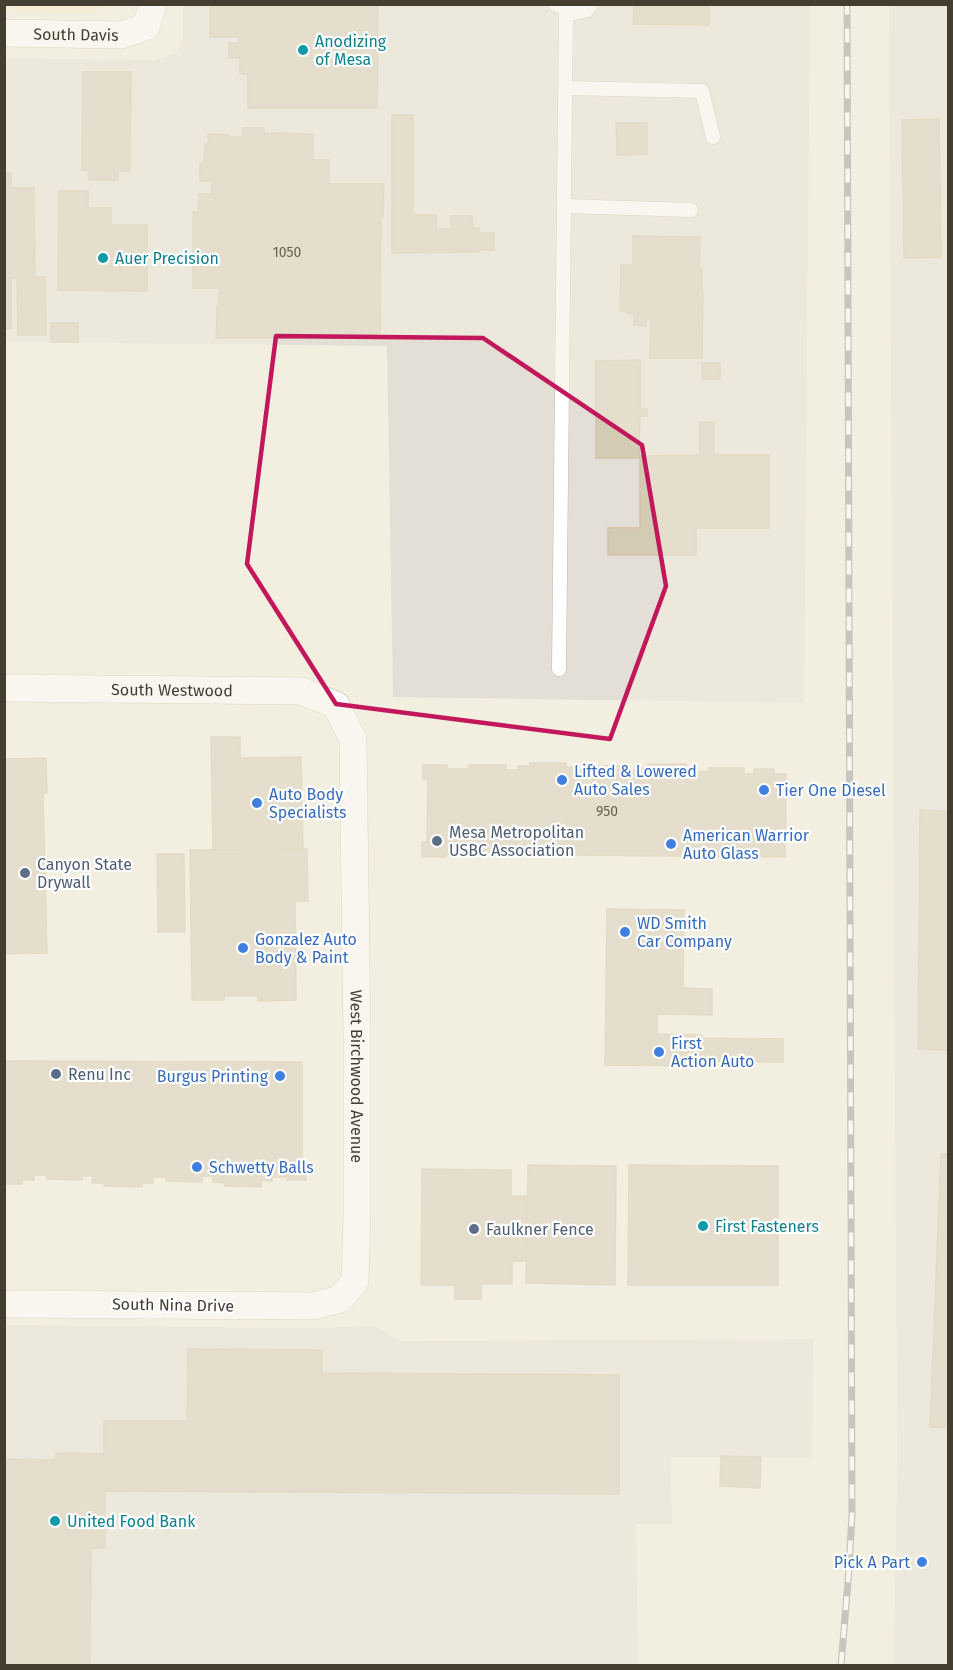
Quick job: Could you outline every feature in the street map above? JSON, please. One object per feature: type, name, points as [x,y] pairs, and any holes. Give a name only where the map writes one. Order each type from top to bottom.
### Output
[{"type":"street","name":"South Davis","points":[[4,33],[121,35],[149,16]]},
{"type":"street","name":"South Westwood","points":[[4,688],[300,691],[336,705]]},
{"type":"street","name":"West Birchwood Avenue","points":[[336,705],[353,740],[357,1036],[355,1281],[340,1299]]},
{"type":"street","name":"South Nina Drive","points":[[4,1304],[313,1306],[340,1299]]},
{"type":"lane","points":[[560,669],[566,88],[560,7],[574,13],[587,10],[591,4]]},
{"type":"lane","points":[[566,88],[702,91],[713,137]]},
{"type":"lane","points":[[565,206],[691,210]]},
{"type":"highlighted area","points":[[276,336],[483,338],[642,445],[666,586],[610,739],[336,704],[247,564]]},
{"type":"shaded area","points":[[5,4],[113,5],[94,14],[5,12]]},
{"type":"shaded area","points":[[183,5],[810,5],[804,703],[393,697],[387,346],[5,342],[5,58],[155,60],[176,53],[183,39]]},
{"type":"shaded area","points":[[889,5],[948,5],[948,1666],[894,1665],[897,1458]]},
{"type":"shaded area","points":[[5,1325],[309,1328],[375,1326],[399,1341],[813,1339],[812,1458],[671,1457],[672,1524],[636,1524],[638,1665],[5,1666]]},
{"type":"building","name":"Anodizing of Mesa","points":[[210,4],[378,4],[377,108],[248,108],[248,74],[240,74],[240,58],[229,58],[229,43],[239,43],[239,37],[210,37]]},
{"type":"building","points":[[634,4],[709,4],[709,25],[633,24]]},
{"type":"building","points":[[83,72],[131,72],[130,171],[118,171],[118,180],[89,180],[89,170],[82,170]]},
{"type":"building","points":[[392,115],[413,115],[413,215],[436,215],[436,229],[451,229],[451,216],[472,216],[472,228],[479,228],[480,233],[494,233],[494,250],[392,253]]},
{"type":"building","points":[[939,119],[941,257],[904,258],[902,120]]},
{"type":"building","points":[[616,123],[647,123],[647,154],[617,155]]},
{"type":"building","points":[[243,128],[264,128],[264,133],[313,134],[313,160],[329,160],[329,184],[384,184],[383,217],[381,217],[380,338],[216,338],[219,288],[193,288],[193,212],[198,212],[199,194],[212,194],[212,181],[200,181],[200,163],[204,163],[208,134],[243,137]]},
{"type":"building","points":[[4,173],[11,173],[11,188],[34,188],[35,277],[45,277],[46,335],[18,335],[17,278],[11,278],[11,328],[4,329]]},
{"type":"building","name":"Auer Precision","points":[[59,191],[88,191],[88,208],[111,208],[111,225],[147,225],[147,291],[58,290]]},
{"type":"building","points":[[633,236],[700,237],[699,268],[702,269],[703,292],[702,358],[650,358],[651,319],[646,319],[646,326],[634,325],[634,312],[629,314],[620,311],[621,265],[633,265]]},
{"type":"building","points":[[51,323],[78,323],[78,342],[51,342]]},
{"type":"building","points":[[640,360],[640,409],[647,409],[647,416],[640,416],[639,458],[596,458],[596,361]]},
{"type":"building","points":[[702,363],[720,363],[720,379],[702,379]]},
{"type":"building","points":[[700,422],[714,422],[714,455],[769,455],[769,528],[696,528],[696,555],[608,555],[608,528],[640,528],[640,456],[700,455]]},
{"type":"building","name":"Auto Body Specialists","points":[[211,737],[240,737],[240,758],[301,757],[303,849],[213,850]]},
{"type":"building","name":"Canyon State Drywall","points":[[46,758],[47,793],[43,793],[47,953],[4,954],[4,759]]},
{"type":"building","points":[[530,763],[566,763],[565,767],[578,767],[578,770],[589,770],[589,766],[626,766],[626,770],[636,770],[636,768],[648,768],[648,764],[686,764],[686,768],[697,768],[697,772],[709,772],[709,768],[744,768],[744,774],[754,774],[754,769],[774,769],[774,774],[786,774],[785,857],[446,854],[446,857],[422,857],[422,842],[427,842],[428,779],[423,779],[423,765],[447,765],[447,769],[469,769],[469,765],[506,765],[506,770],[518,770],[518,766],[530,766]]},
{"type":"building","points":[[920,810],[948,811],[948,1050],[918,1049]]},
{"type":"building","name":"Gonzalez Auto Body & Paint","points":[[307,849],[308,901],[295,901],[296,1000],[258,1001],[258,996],[224,996],[224,1000],[192,1000],[190,850]]},
{"type":"building","points":[[157,854],[184,854],[185,932],[158,932]]},
{"type":"building","points":[[607,909],[684,910],[683,988],[712,989],[712,1015],[657,1014],[657,1034],[702,1035],[702,1038],[783,1039],[783,1062],[700,1061],[700,1066],[605,1065]]},
{"type":"building","points":[[4,1061],[302,1062],[302,1167],[306,1167],[306,1180],[272,1177],[272,1181],[261,1180],[261,1187],[225,1186],[225,1183],[213,1182],[213,1176],[202,1176],[202,1182],[166,1181],[166,1177],[153,1177],[153,1183],[142,1183],[142,1187],[104,1186],[104,1183],[92,1183],[93,1176],[82,1176],[82,1180],[47,1179],[47,1175],[34,1175],[34,1180],[22,1180],[22,1184],[4,1184]]},
{"type":"building","points":[[941,1154],[948,1154],[948,1428],[930,1427]]},
{"type":"building","points":[[528,1165],[616,1166],[615,1285],[526,1283]]},
{"type":"building","name":"First Fasteners","points":[[629,1165],[778,1166],[778,1285],[628,1285]]},
{"type":"building","name":"Faulkner Fence","points":[[422,1169],[511,1170],[511,1196],[527,1196],[526,1261],[512,1261],[512,1284],[481,1284],[481,1299],[455,1299],[455,1285],[421,1285]]},
{"type":"building","name":"United Food Bank","points":[[188,1349],[322,1350],[322,1373],[619,1375],[619,1494],[105,1491],[105,1548],[91,1548],[90,1666],[4,1666],[4,1459],[56,1460],[56,1453],[104,1454],[104,1421],[187,1421]]},
{"type":"building","points":[[721,1456],[761,1457],[760,1488],[720,1486]]},
{"type":"railway","points":[[841,1666],[852,1514],[847,4]]},
{"type":"place","name":"Anodizing of Mesa","points":[[303,50]]},
{"type":"place","name":"Auer Precision","points":[[103,258]]},
{"type":"place","name":"Lifted & Lowered Auto Sales","points":[[562,780]]},
{"type":"place","name":"Tier One Diesel","points":[[764,790]]},
{"type":"place","name":"Auto Body Specialists","points":[[257,803]]},
{"type":"place","name":"Mesa Metropolitan USBC Association","points":[[437,841]]},
{"type":"place","name":"American Warrior Auto Glass","points":[[671,844]]},
{"type":"place","name":"Canyon State Drywall","points":[[25,873]]},
{"type":"place","name":"WD Smith Car Company","points":[[625,932]]},
{"type":"place","name":"Gonzalez Auto Body & Paint","points":[[243,948]]},
{"type":"place","name":"First Action Auto","points":[[659,1052]]},
{"type":"place","name":"Renu Inc","points":[[56,1074]]},
{"type":"place","name":"Burgus Printing","points":[[280,1076]]},
{"type":"place","name":"Schwetty Balls","points":[[197,1167]]},
{"type":"place","name":"First Fasteners","points":[[703,1226]]},
{"type":"place","name":"Faulkner Fence","points":[[474,1229]]},
{"type":"place","name":"United Food Bank","points":[[55,1521]]},
{"type":"place","name":"Pick A Part","points":[[922,1562]]}]
